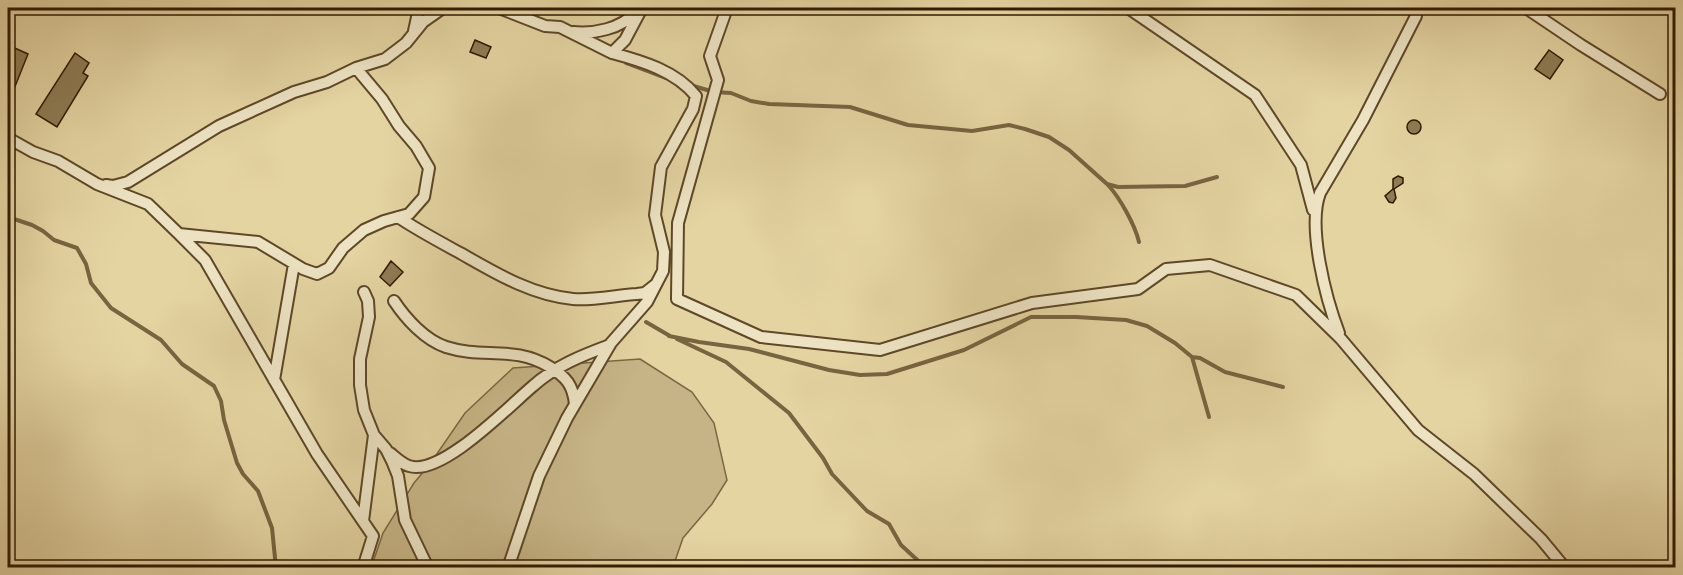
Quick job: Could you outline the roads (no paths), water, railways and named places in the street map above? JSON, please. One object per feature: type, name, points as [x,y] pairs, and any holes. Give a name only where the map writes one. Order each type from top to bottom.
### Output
[{"type":"street","points":[[414,33],[419,8]]},
{"type":"street","points":[[97,184],[113,186],[128,182],[219,126],[294,92],[327,82],[356,68],[385,59],[406,43],[423,22],[443,8]]},
{"type":"street","points":[[499,8],[545,26],[560,27],[575,33],[612,28],[628,20],[641,8]]},
{"type":"street","points":[[612,53],[625,40],[641,8]]},
{"type":"street","points":[[727,8],[710,56],[718,80],[678,223],[677,299],[761,337],[880,350],[1032,303],[1138,289],[1166,268],[1210,265],[1296,295],[1341,339],[1418,430],[1474,474],[1541,539],[1565,567]]},
{"type":"street","points":[[1128,8],[1255,95],[1301,165],[1312,199],[1318,236]]},
{"type":"street","points":[[1341,339],[1319,256],[1316,203],[1363,120],[1416,16],[1417,8]]},
{"type":"street","points":[[1526,8],[1660,94]]},
{"type":"street","points":[[508,567],[539,476],[575,404],[610,345],[647,302],[658,283],[664,252],[655,215],[661,167],[693,109],[696,96],[679,79],[634,59],[612,53],[560,27]]},
{"type":"street","points":[[179,234],[225,237],[258,243],[303,269],[317,274],[329,268],[343,248],[364,230],[409,214],[424,196],[429,168],[382,99],[356,68]]},
{"type":"street","points":[[8,138],[33,152],[58,161],[97,184],[148,204],[205,260],[317,454],[373,536],[363,567]]},
{"type":"street","points":[[398,217],[487,270],[540,292],[584,300],[637,294],[645,292],[658,283]]},
{"type":"street","points":[[274,380],[294,264]]},
{"type":"street","points":[[364,292],[368,301],[369,317],[360,359],[360,384],[364,410],[374,435],[399,461],[410,467],[422,467],[443,460],[507,410],[532,386],[555,370],[581,356],[610,345]]},
{"type":"street","points":[[394,301],[403,314],[423,333],[445,347],[521,354],[536,358],[567,380],[574,390],[575,404]]},
{"type":"street","points":[[363,521],[374,435]]},
{"type":"street","points":[[386,449],[398,476],[405,520],[428,567]]},
{"type":"waterway","points":[[626,63],[671,80]]},
{"type":"waterway","points":[[690,85],[714,92],[731,93],[751,101],[769,104],[850,107],[908,125],[972,131],[1009,125],[1049,137],[1069,150],[1107,184],[1118,187],[1185,186],[1217,177]]},
{"type":"waterway","points":[[1108,185],[1126,212],[1139,242]]},
{"type":"waterway","points":[[8,217],[32,225],[54,240],[77,248],[86,264],[91,283],[111,308],[161,340],[182,364],[214,386],[221,401],[224,420],[237,463],[243,474],[258,491],[272,528],[276,568]]},
{"type":"waterway","points":[[669,336],[749,349],[829,370],[860,375],[887,374],[964,350],[1031,317],[1126,320],[1147,326],[1175,343],[1192,357],[1200,358],[1225,372],[1283,387]]},
{"type":"waterway","points":[[646,322],[670,336]]},
{"type":"waterway","points":[[677,339],[726,362],[789,413],[823,458],[832,474],[867,511],[889,524],[901,545],[926,568]]},
{"type":"waterway","points":[[1192,357],[1209,417]]}]
